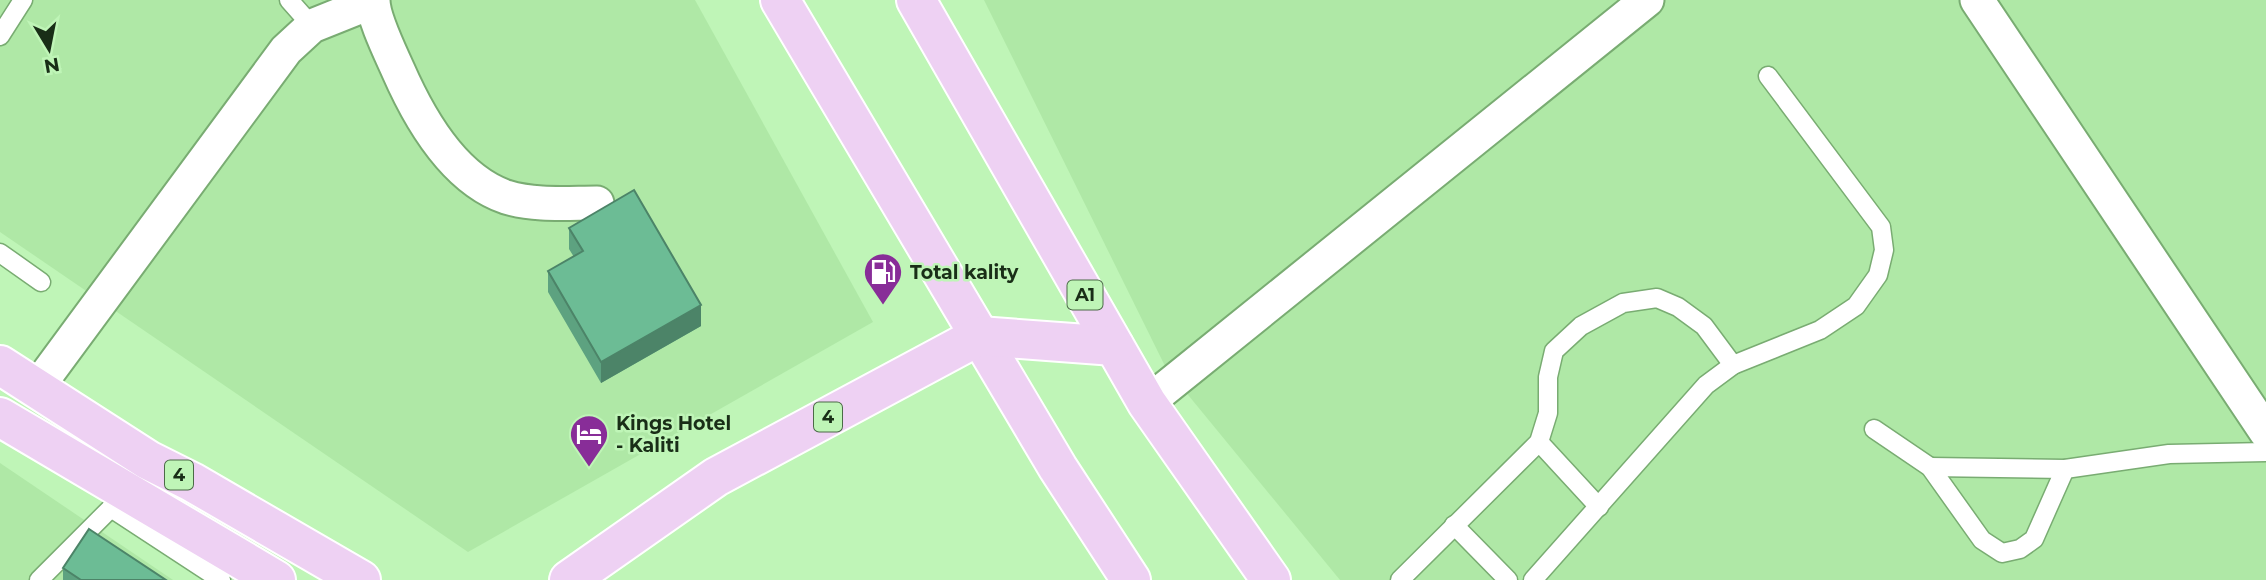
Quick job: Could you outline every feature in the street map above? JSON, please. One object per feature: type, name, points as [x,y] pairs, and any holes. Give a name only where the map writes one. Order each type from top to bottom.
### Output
[{"type":"main road","points":[[780,0],[1058,468],[1131,580]]},
{"type":"main road","name":"A1","points":[[916,0],[1147,404],[1271,580]]},
{"type":"main road","points":[[979,336],[1114,346]]},
{"type":"main road","name":"4","points":[[569,580],[716,477],[979,336]]},
{"type":"main road","name":"4","points":[[0,365],[148,460],[192,482],[361,580]]},
{"type":"main road","points":[[0,417],[118,500],[276,580]]},
{"type":"street","points":[[1147,404],[1647,0]]},
{"type":"street","points":[[1977,0],[2266,432]]},
{"type":"street","points":[[36,389],[286,50],[312,26],[372,1],[405,86],[438,145],[481,185],[507,197],[538,203],[597,203]]},
{"type":"lane","points":[[0,36],[23,0]]},
{"type":"lane","points":[[289,0],[312,26]]},
{"type":"lane","points":[[1533,580],[1706,385],[1733,365],[1820,330],[1856,306],[1878,275],[1884,250],[1881,227],[1768,76]]},
{"type":"lane","points":[[0,253],[41,282]]},
{"type":"lane","points":[[1400,580],[1539,442],[1548,413],[1548,377],[1554,351],[1581,326],[1623,303],[1657,298],[1678,307],[1704,326],[1733,365]]},
{"type":"lane","points":[[1874,429],[1930,467],[1982,540],[2002,553],[2020,549],[2034,539],[2065,469]]},
{"type":"lane","points":[[1539,442],[1599,507]]},
{"type":"lane","points":[[1930,467],[2065,469],[2169,454],[2266,452]]},
{"type":"lane","points":[[39,580],[118,500],[148,460]]},
{"type":"lane","points":[[118,500],[222,580]]},
{"type":"lane","points":[[1454,525],[1508,580]]},
{"type":"shaded area","points":[[0,0],[695,0],[873,322],[468,552],[0,232]]},
{"type":"shaded area","points":[[984,0],[2266,0],[2266,580],[1340,580],[1166,368]]},
{"type":"shaded area","points":[[0,463],[173,580],[0,580]]},
{"type":"building","points":[[634,190],[701,305],[601,362],[548,271],[583,251],[569,228]]},
{"type":"building","points":[[89,529],[166,580],[81,580],[63,568]]},
{"type":"place","name":"Total kality","points":[[883,306]]},
{"type":"place","name":"Kings Hotel - Kaliti","points":[[589,468]]}]
